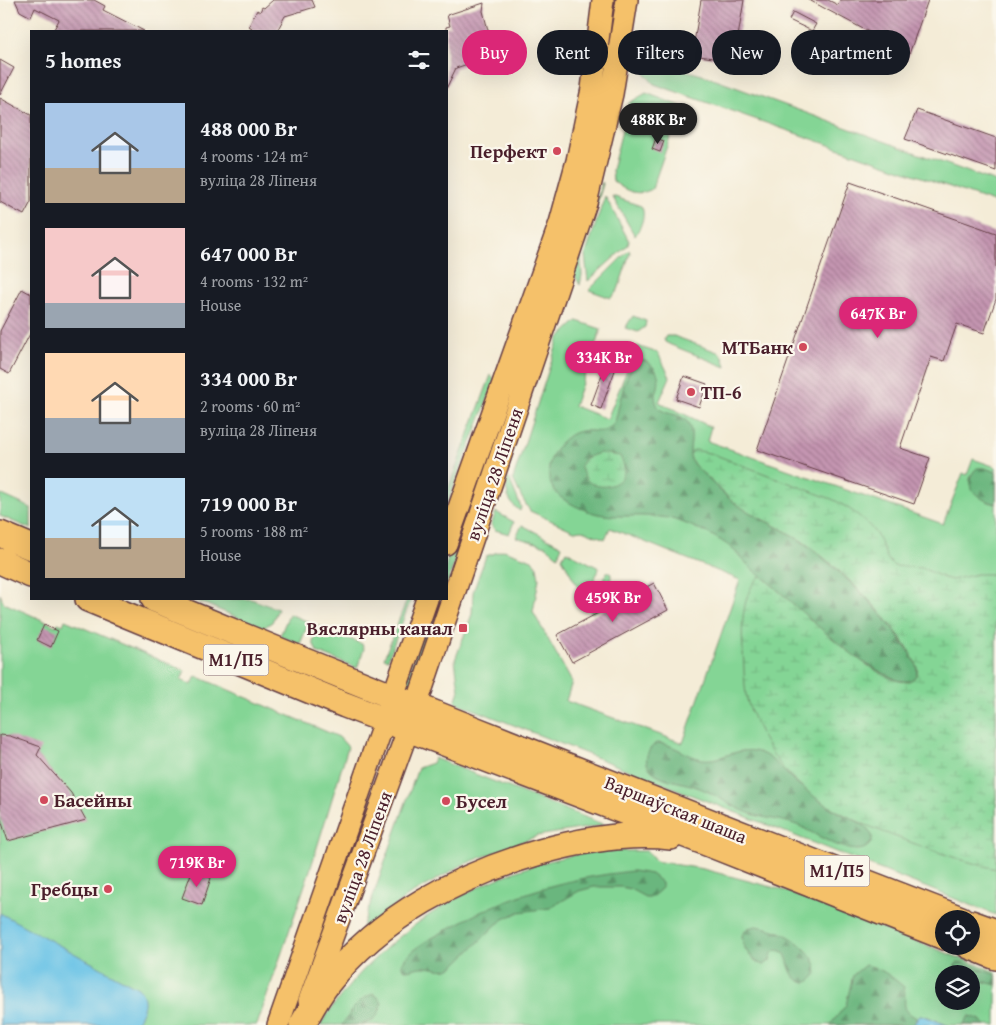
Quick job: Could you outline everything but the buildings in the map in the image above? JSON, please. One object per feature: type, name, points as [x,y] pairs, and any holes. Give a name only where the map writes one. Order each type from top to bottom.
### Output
[{"type":"highway","points":[[0,534],[30,547]]},
{"type":"highway","points":[[0,561],[30,575]]},
{"type":"highway","name":"М1/П5","points":[[90,600],[384,721]]},
{"type":"highway","name":"М1/П5","points":[[156,600],[392,697]]},
{"type":"highway","name":"Варшаўская шаша","points":[[392,697],[416,704],[713,824],[938,910]]},
{"type":"highway","name":"Варшаўская шаша","points":[[384,721],[704,842],[935,933]]},
{"type":"highway","points":[[301,1025],[328,983],[370,941],[420,903],[474,875],[529,855],[589,840],[651,836],[704,842]]},
{"type":"highway","points":[[980,926],[996,932]]},
{"type":"highway","points":[[980,950],[996,957]]},
{"type":"main road","name":"вуліца 28 Ліпеня","points":[[448,538],[560,223],[592,89],[603,0]]},
{"type":"main road","name":"вуліца 28 Ліпеня","points":[[301,1025],[408,730],[586,203],[612,94],[627,0]]},
{"type":"main road","name":"вуліца 28 Ліпеня","points":[[278,1025],[427,600]]},
{"type":"green space","points":[[646,75],[702,75],[996,182],[996,203],[654,84]]},
{"type":"green space","points":[[646,93],[681,106],[652,189],[637,193],[622,188],[613,181],[612,170],[629,103]]},
{"type":"green space","points":[[602,182],[603,184],[581,257],[582,275],[580,285],[574,274]]},
{"type":"green space","points":[[605,196],[629,241],[628,245],[588,281],[585,256]]},
{"type":"green space","points":[[612,196],[641,206],[643,209],[641,226],[635,236]]},
{"type":"green space","points":[[629,250],[630,253],[618,290],[611,298],[589,290]]},
{"type":"green space","points":[[633,316],[646,321],[645,327],[638,332],[625,328]]},
{"type":"green space","points":[[577,321],[601,329],[574,406],[607,419],[637,346],[658,353],[670,377],[659,402],[711,427],[707,441],[943,524],[963,473],[967,475],[973,459],[996,467],[996,915],[455,702],[459,690],[455,660],[472,614],[473,592],[486,556],[504,550],[532,560],[537,567],[539,578],[533,612],[572,682],[566,701],[683,743],[740,580],[610,528],[605,539],[582,530],[574,531],[530,511],[513,479],[559,338]]},
{"type":"green space","points":[[666,336],[674,336],[720,353],[726,367],[665,342]]},
{"type":"green space","points":[[643,360],[651,365],[659,378],[655,398],[658,407],[666,412],[680,416],[688,423],[691,434],[691,457],[696,467],[732,501],[801,541],[850,582],[881,614],[907,649],[917,668],[914,678],[907,681],[897,680],[867,665],[851,654],[830,638],[732,549],[709,534],[665,518],[614,516],[593,513],[568,502],[555,492],[551,484],[549,469],[550,462],[557,448],[574,433],[581,431],[603,431],[611,427],[615,422],[627,377],[631,369]]},
{"type":"green space","points":[[491,375],[495,381],[448,502],[448,489]]},
{"type":"green space","points":[[511,402],[448,581],[448,558],[503,403]]},
{"type":"green space","points":[[695,450],[713,454],[834,500],[859,516],[870,527],[879,539],[888,560],[894,566],[922,568],[952,580],[977,574],[996,574],[996,869],[959,859],[911,842],[835,810],[798,784],[769,749],[754,719],[747,699],[742,641],[746,599],[755,582],[761,576],[859,660],[882,674],[900,681],[913,679],[917,673],[917,667],[906,645],[895,630],[854,585],[802,541],[747,511],[731,500],[695,465],[690,455]]},
{"type":"green space","points":[[600,453],[620,456],[624,472],[622,477],[614,484],[597,486],[587,480],[583,473],[580,466],[585,458]]},
{"type":"green space","points":[[977,468],[985,468],[996,472],[996,504],[977,495],[970,486],[972,474]]},
{"type":"green space","points":[[509,478],[521,507],[520,511],[508,497],[506,480]]},
{"type":"green space","points":[[0,494],[30,508],[30,529],[0,516]]},
{"type":"green space","points":[[496,512],[514,522],[509,534],[495,530],[491,525]]},
{"type":"green space","points":[[522,525],[562,546],[558,556],[546,546],[516,537]]},
{"type":"green space","points":[[566,551],[599,568],[594,581],[601,584],[607,572],[611,574],[610,603],[592,613],[562,558]]},
{"type":"green space","points":[[0,594],[4,603],[56,626],[58,623],[63,625],[65,620],[185,671],[181,680],[192,685],[196,676],[339,737],[348,747],[311,867],[257,1025],[0,1025]]},
{"type":"green space","points":[[195,600],[254,600],[278,609],[272,622],[263,628]]},
{"type":"green space","points":[[407,600],[411,600],[388,659],[384,658]]},
{"type":"green space","points":[[434,600],[442,600],[411,687],[408,688],[404,685]]},
{"type":"green space","points":[[289,614],[309,622],[300,644],[280,636]]},
{"type":"green space","points":[[318,626],[362,644],[364,649],[357,668],[317,652],[313,642]]},
{"type":"green space","points":[[656,743],[668,745],[702,759],[713,759],[750,750],[764,754],[796,783],[838,812],[865,826],[871,834],[872,840],[865,848],[857,850],[847,848],[797,825],[749,813],[702,789],[657,775],[649,768],[646,760],[650,749]]},
{"type":"green space","points":[[434,758],[605,825],[537,836],[462,865],[406,897],[359,936],[418,768],[432,763]]},
{"type":"green space","points":[[604,851],[647,851],[655,861],[703,869],[783,890],[935,949],[935,955],[952,955],[978,965],[935,965],[935,1010],[980,1010],[980,966],[996,972],[996,1025],[947,1025],[926,1016],[914,1025],[320,1025],[343,993],[370,963],[432,913],[466,893],[502,876],[540,863],[579,854]]},
{"type":"green space","points":[[633,871],[651,874],[662,883],[662,888],[652,897],[645,897],[630,889],[621,887],[594,887],[579,891],[550,908],[519,912],[504,919],[454,966],[441,970],[422,967],[405,970],[402,967],[405,958],[425,942],[465,920],[510,899],[557,884],[606,874]]},
{"type":"green space","points":[[756,926],[779,932],[806,950],[816,965],[816,972],[813,978],[805,983],[796,978],[791,971],[784,952],[778,950],[774,951],[771,955],[770,961],[763,965],[755,960],[745,949],[742,935],[748,928]]},
{"type":"green space","points":[[957,963],[964,963],[969,965],[955,965]]},
{"type":"green space","points":[[865,965],[881,970],[904,987],[906,1009],[917,1018],[914,1025],[830,1025],[846,1005],[853,975]]},
{"type":"green space","points":[[980,969],[996,975],[996,985],[980,981]]},
{"type":"green space","points":[[373,994],[382,1003],[377,1016],[373,1020],[357,1025],[342,1025],[351,1011],[363,999]]},
{"type":"green space","points":[[969,1016],[979,1019],[986,1025],[963,1025]]},
{"type":"water","points":[[0,913],[138,988],[144,997],[144,1006],[135,1025],[0,1025]]},
{"type":"water","points":[[922,1015],[947,1025],[914,1025],[917,1018]]},
{"type":"place","name":"Перфект","points":[[557,151]]},
{"type":"place","name":"МТБанк","points":[[803,347]]},
{"type":"place","name":"ТП-6","points":[[691,392]]},
{"type":"place","name":"Вяслярны канал","points":[[463,628]]},
{"type":"place","name":"Басейны","points":[[44,800]]},
{"type":"place","name":"Бусел","points":[[446,801]]},
{"type":"place","name":"Гребцы","points":[[108,889]]}]
